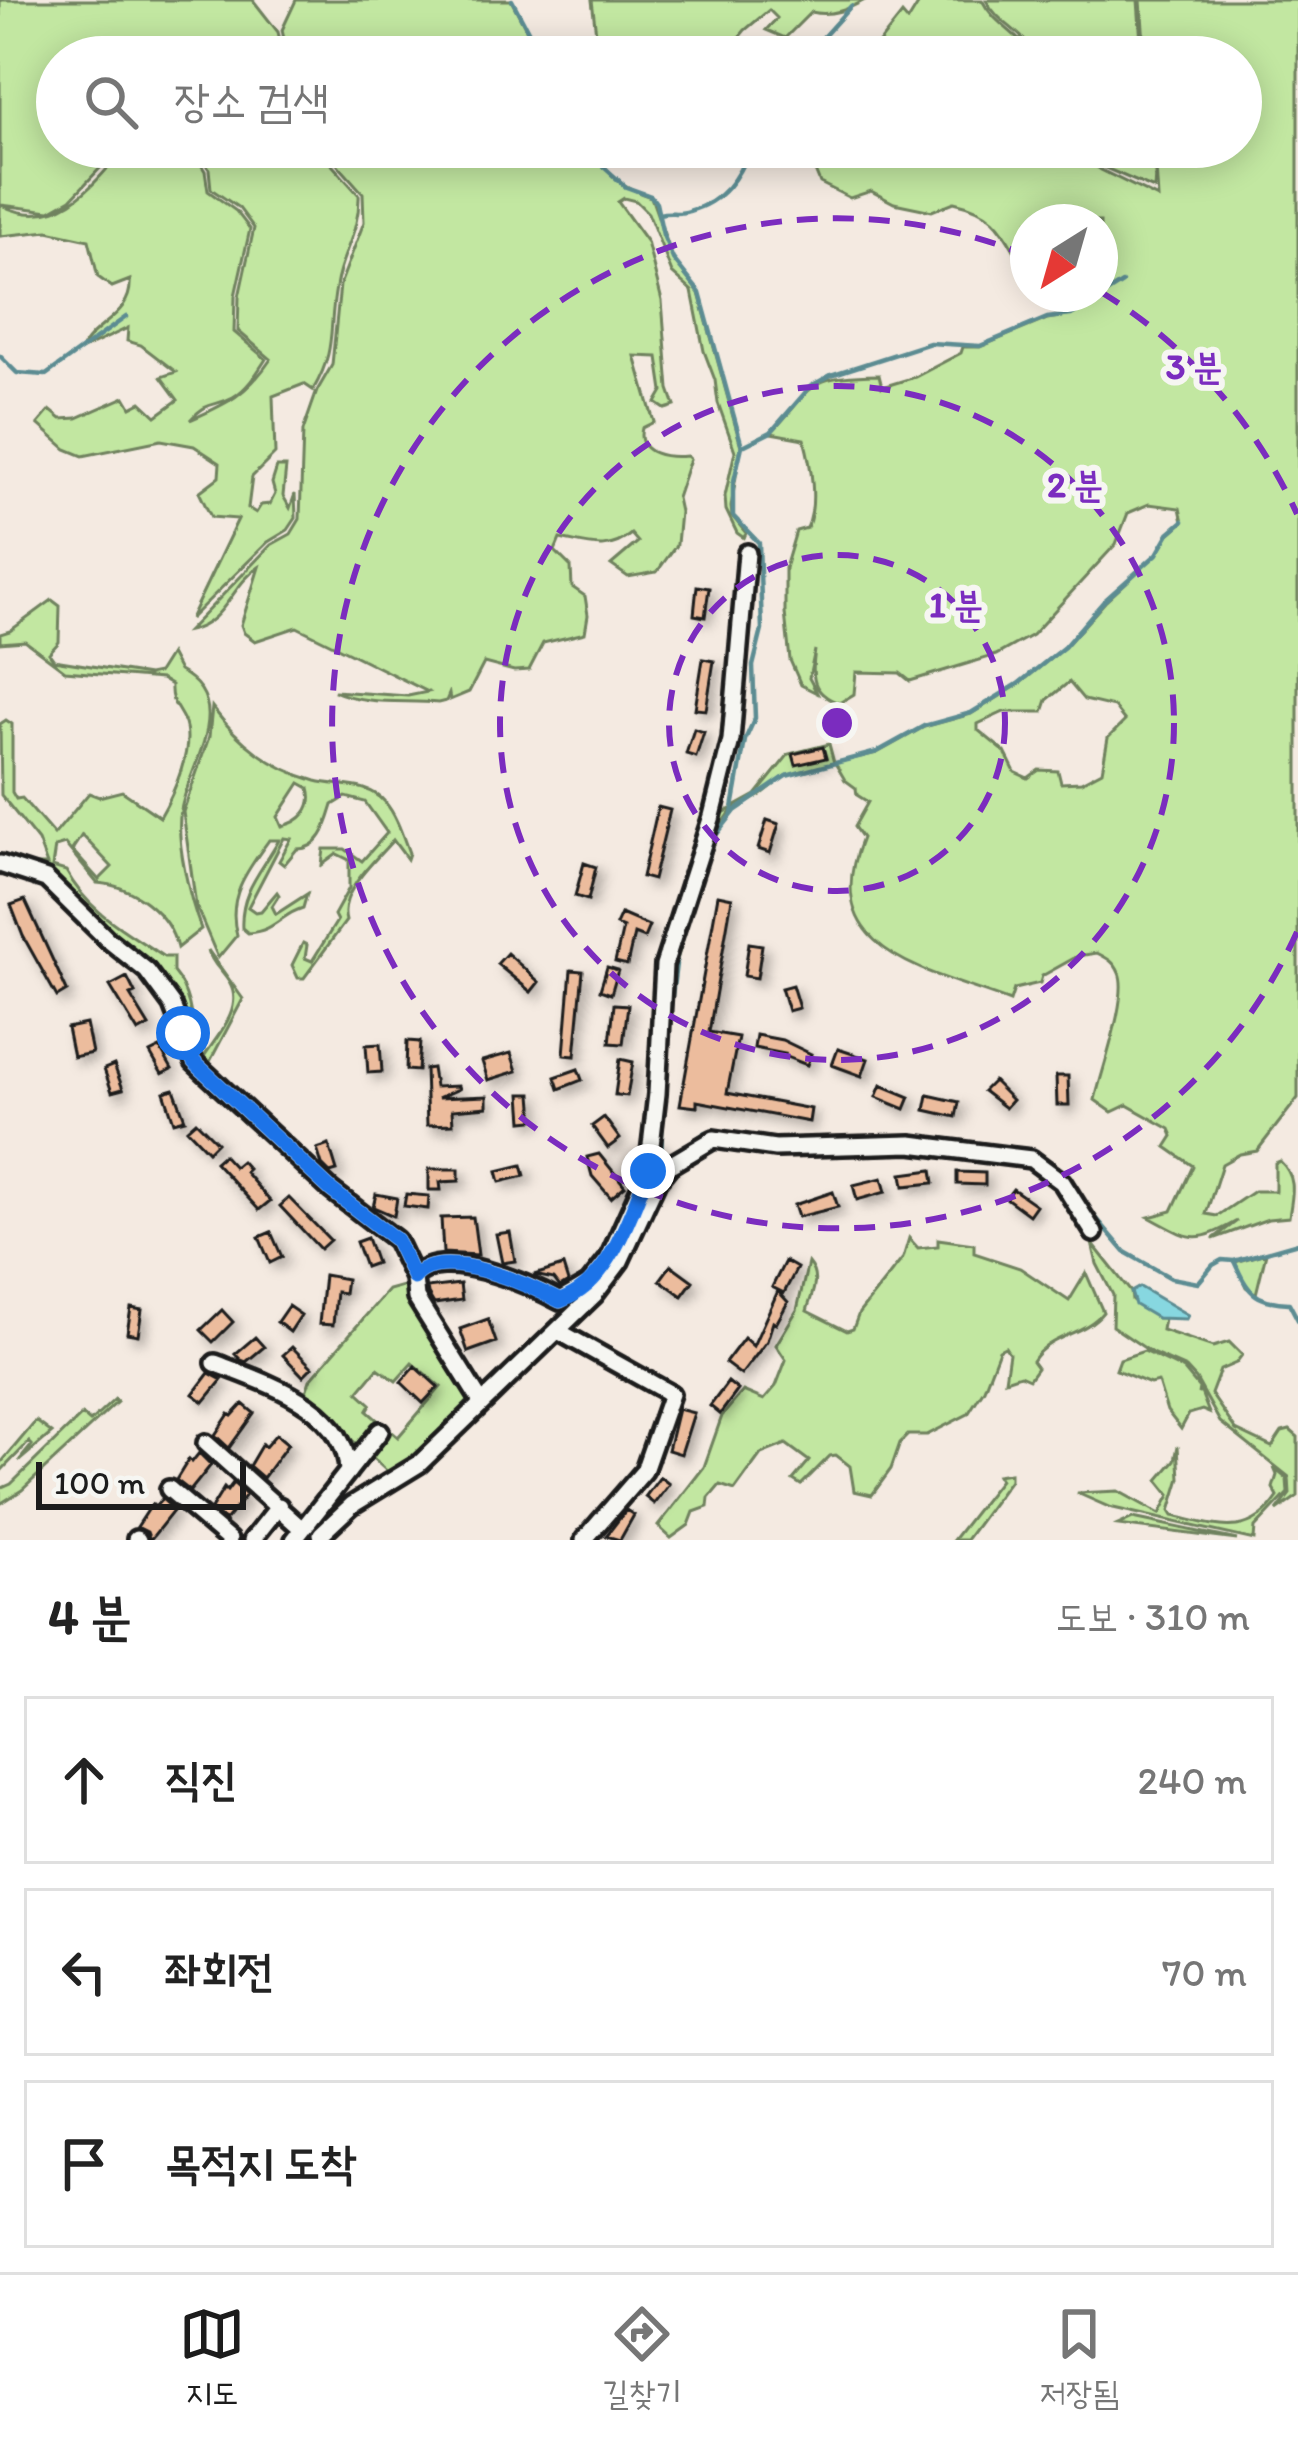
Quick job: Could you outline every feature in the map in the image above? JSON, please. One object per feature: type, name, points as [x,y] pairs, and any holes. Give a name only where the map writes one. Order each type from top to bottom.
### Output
[{"type":"street","points":[[414,1278],[420,1270],[446,1264],[516,1280],[560,1301],[589,1284],[608,1260],[626,1223],[648,1171],[658,1094],[664,965],[731,740],[747,553]]},
{"type":"street","points":[[0,864],[46,879],[147,971],[172,1005],[194,1062],[331,1190],[396,1240],[414,1278],[416,1298],[481,1402]]},
{"type":"street","points":[[310,1533],[419,1464],[557,1331],[609,1279],[657,1181],[670,1165],[714,1139],[776,1148],[911,1144],[1031,1160],[1062,1182],[1094,1233]]},
{"type":"street","points":[[557,1331],[671,1394],[644,1471],[584,1540]]},
{"type":"street","points":[[215,1363],[300,1399],[327,1423],[347,1452],[348,1472]]},
{"type":"street","points":[[310,1533],[380,1432]]},
{"type":"street","points":[[206,1442],[310,1533]]},
{"type":"street","points":[[169,1489],[229,1540]]},
{"type":"street","points":[[252,1540],[279,1506]]},
{"type":"green space","points":[[0,0],[253,0],[279,36],[36,36],[36,168],[100,168],[71,199],[50,211],[1,205],[39,214],[56,210],[86,191],[108,168],[203,168],[208,191],[236,211],[250,229],[235,296],[234,332],[266,359],[238,394],[207,406],[190,420],[235,397],[253,381],[271,359],[238,331],[239,297],[254,228],[239,208],[211,189],[208,168],[335,168],[359,195],[357,221],[336,287],[326,363],[313,390],[304,384],[273,396],[275,454],[252,477],[248,508],[256,513],[275,494],[272,483],[277,467],[286,467],[283,496],[290,508],[295,494],[296,518],[190,619],[238,519],[211,517],[199,492],[219,477],[220,463],[194,446],[161,440],[83,456],[66,449],[38,424],[50,410],[61,419],[77,418],[125,397],[131,407],[141,402],[156,416],[178,400],[161,377],[176,372],[141,345],[127,341],[128,328],[81,350],[119,311],[130,280],[112,287],[98,277],[89,240],[48,231],[0,236]]},
{"type":"green space","points":[[296,0],[511,0],[530,36],[283,36]]},
{"type":"green space","points":[[592,0],[865,0],[833,13],[811,12],[787,36],[766,30],[777,18],[769,10],[740,36],[596,34]]},
{"type":"green space","points":[[921,0],[982,0],[1015,36],[885,36],[902,14],[908,21]]},
{"type":"green space","points":[[986,0],[1138,0],[1141,36],[1021,36]]},
{"type":"green space","points":[[1141,0],[1298,0],[1298,1098],[1257,1151],[1222,1164],[1206,1214],[1217,1216],[1254,1191],[1275,1191],[1275,1163],[1280,1161],[1292,1181],[1292,1195],[1289,1217],[1268,1219],[1213,1239],[1237,1221],[1193,1237],[1149,1217],[1172,1211],[1193,1166],[1166,1147],[1173,1136],[1170,1129],[1127,1105],[1112,1112],[1095,1100],[1120,998],[1115,966],[1097,953],[1078,956],[1042,976],[1040,983],[1014,989],[1010,1001],[946,979],[888,951],[867,932],[854,908],[852,877],[862,838],[854,827],[868,802],[857,795],[835,763],[877,753],[924,727],[971,714],[1018,685],[1065,647],[1157,554],[1183,522],[1180,508],[1149,504],[1128,513],[1116,544],[1032,635],[996,655],[910,681],[900,673],[856,672],[854,694],[839,703],[815,683],[815,650],[809,678],[817,693],[801,685],[790,660],[785,613],[785,568],[796,531],[807,528],[812,484],[804,439],[771,433],[806,393],[837,378],[879,375],[882,387],[915,377],[961,353],[963,347],[980,347],[1047,319],[1076,312],[1118,312],[1118,204],[1010,204],[1010,243],[993,220],[971,207],[954,202],[932,211],[894,203],[871,191],[850,198],[820,183],[814,168],[1101,170],[1158,198],[1156,168],[1262,168],[1262,36],[1144,36]],"holes":[[[1069,682],[1084,700],[1114,707],[1125,721],[1108,738],[1102,771],[1081,782],[1061,783],[1058,771],[1039,770],[1028,778],[1015,772],[1005,752],[978,730],[978,724],[1004,712],[1043,712],[1047,700]]]},
{"type":"green space","points":[[341,168],[607,168],[631,189],[651,197],[673,259],[699,293],[741,446],[731,507],[732,516],[746,533],[744,538],[726,510],[735,451],[704,351],[692,291],[672,273],[648,213],[636,201],[624,198],[618,202],[647,242],[662,301],[669,389],[675,406],[665,409],[656,403],[663,391],[658,357],[635,356],[654,422],[642,428],[641,437],[655,453],[690,459],[677,498],[677,544],[657,572],[628,577],[611,565],[638,542],[631,534],[606,546],[560,539],[555,551],[571,567],[572,587],[585,596],[585,633],[543,643],[529,670],[484,663],[469,692],[450,700],[449,694],[438,703],[371,700],[334,691],[408,696],[428,692],[297,627],[255,641],[244,633],[241,625],[259,567],[220,612],[188,631],[271,545],[291,534],[300,519],[303,431],[332,365],[340,285],[364,222],[363,193]]},
{"type":"green space","points":[[1105,168],[1156,168],[1154,189]]},
{"type":"green space","points":[[52,600],[60,606],[59,642],[49,653],[54,660],[148,675],[158,673],[170,654],[206,699],[206,735],[180,823],[185,870],[201,929],[177,948],[157,912],[123,889],[97,883],[65,844],[55,847],[52,867],[66,871],[109,920],[164,957],[173,957],[173,972],[191,1013],[188,1038],[175,1003],[24,865],[47,865],[38,841],[1,795],[0,724],[6,720],[12,724],[12,792],[54,835],[89,793],[99,797],[122,791],[160,817],[187,744],[171,685],[161,679],[65,671],[25,641],[0,643],[0,634]],"holes":[[[82,835],[112,867],[99,880],[72,850]]]},
{"type":"green space","points":[[212,707],[233,732],[270,761],[316,781],[362,788],[378,796],[402,834],[407,859],[393,840],[368,867],[347,899],[346,921],[304,978],[298,978],[292,965],[303,943],[307,945],[305,958],[312,961],[337,921],[334,915],[349,888],[349,860],[337,854],[322,865],[324,849],[345,849],[362,861],[387,833],[365,802],[346,797],[333,805],[317,840],[297,849],[284,865],[279,861],[291,839],[284,838],[248,907],[261,911],[277,892],[272,906],[276,914],[307,894],[303,908],[248,933],[242,928],[245,903],[279,840],[269,840],[236,897],[237,935],[218,958],[196,906],[183,812],[209,737]],"holes":[[[300,783],[309,788],[305,813],[282,826],[278,817]]]},
{"type":"green space","points":[[829,744],[834,763],[785,776],[761,795],[732,810],[713,838],[674,970],[665,1045],[660,1165],[593,1287],[567,1310],[552,1297],[590,1284],[648,1171],[664,965],[716,817],[756,795],[789,754]]},
{"type":"green space","points":[[208,950],[243,999],[206,1069],[197,1060],[221,1032],[234,1003],[230,984]]},
{"type":"green space","points":[[909,1238],[918,1248],[938,1246],[938,1239],[974,1244],[974,1253],[1020,1268],[1069,1301],[1086,1273],[1103,1312],[1039,1352],[1032,1361],[1037,1368],[1029,1379],[1020,1375],[1005,1380],[1009,1353],[1005,1347],[999,1350],[968,1414],[927,1435],[908,1435],[872,1495],[854,1491],[850,1466],[836,1455],[801,1485],[793,1480],[809,1461],[786,1444],[761,1454],[735,1490],[720,1485],[708,1507],[694,1512],[689,1525],[671,1538],[658,1526],[704,1467],[722,1416],[743,1391],[764,1400],[776,1386],[786,1360],[776,1345],[797,1310],[808,1263],[815,1280],[807,1311],[847,1331],[903,1258]]},
{"type":"green space","points":[[1092,1243],[1131,1292],[1132,1300],[1164,1318],[1162,1330],[1213,1347],[1229,1342],[1242,1355],[1220,1370],[1211,1394],[1236,1430],[1272,1447],[1282,1432],[1290,1430],[1298,1437],[1298,1496],[1277,1511],[1290,1494],[1289,1477],[1220,1422],[1186,1368],[1152,1353],[1112,1326],[1113,1295]]},
{"type":"green space","points":[[1266,1253],[1256,1294],[1246,1287],[1235,1262]]},
{"type":"green space","points":[[406,1285],[419,1318],[472,1397],[402,1469],[390,1474],[368,1454],[390,1430],[398,1437],[441,1387],[412,1363],[396,1381],[378,1368],[358,1392],[371,1404],[367,1411],[382,1424],[361,1448],[304,1398],[310,1380],[388,1290]]},
{"type":"green space","points":[[1144,1351],[1184,1370],[1199,1388],[1209,1413],[1189,1414],[1181,1429],[1167,1411],[1158,1382],[1150,1384],[1116,1370],[1120,1359]]},
{"type":"green space","points":[[115,1399],[22,1490],[0,1504],[0,1489],[11,1484],[82,1415],[90,1422]]},
{"type":"green space","points":[[36,1421],[52,1433],[19,1461],[32,1445],[29,1442],[0,1472],[0,1464]]},
{"type":"green space","points":[[1178,1446],[1180,1478],[1170,1511],[1173,1516],[1218,1526],[1244,1525],[1267,1511],[1278,1497],[1273,1488],[1274,1468],[1287,1479],[1288,1493],[1255,1528],[1254,1540],[1109,1507],[1077,1493],[1118,1491],[1160,1514],[1170,1495],[1158,1480],[1175,1460]]},
{"type":"green space","points":[[1010,1473],[1010,1480],[966,1540],[953,1540],[1000,1480],[997,1475]]},
{"type":"green space","points":[[1133,1518],[1237,1540],[1118,1525]]},
{"type":"water","points":[[1140,1287],[1188,1315],[1186,1319],[1157,1318],[1135,1305],[1131,1292]]},
{"type":"building","points":[[697,586],[709,588],[705,617],[694,615]]},
{"type":"building","points":[[703,659],[714,661],[706,710],[695,709]]},
{"type":"building","points":[[694,729],[704,732],[696,757],[686,754]]},
{"type":"building","points":[[823,747],[826,758],[796,765],[793,754]]},
{"type":"building","points":[[658,807],[670,810],[653,880],[642,877]]},
{"type":"building","points":[[767,820],[779,824],[770,853],[758,849]]},
{"type":"building","points":[[584,863],[596,867],[588,900],[575,896]]},
{"type":"building","points":[[718,895],[732,898],[709,1032],[738,1037],[727,1093],[811,1109],[809,1122],[697,1101],[697,1107],[680,1105]]},
{"type":"building","points":[[25,900],[67,991],[57,997],[11,905]]},
{"type":"building","points":[[621,914],[649,926],[644,938],[634,934],[627,965],[615,962],[623,928],[616,925]]},
{"type":"building","points":[[749,943],[762,945],[757,978],[744,976]]},
{"type":"building","points":[[507,953],[539,982],[531,992],[497,964]]},
{"type":"building","points":[[607,967],[618,970],[611,994],[600,990]]},
{"type":"building","points":[[571,970],[583,971],[575,1056],[564,1055]]},
{"type":"building","points":[[127,977],[135,993],[130,995],[149,1026],[138,1032],[110,986]]},
{"type":"building","points":[[792,985],[799,1008],[788,1011],[781,988]]},
{"type":"building","points":[[614,1004],[628,1005],[623,1044],[610,1043]]},
{"type":"building","points":[[86,1024],[92,1053],[73,1057],[67,1028]]},
{"type":"building","points":[[756,1035],[782,1040],[811,1054],[807,1065],[785,1054],[754,1048]]},
{"type":"building","points":[[407,1041],[420,1042],[418,1071],[406,1070]]},
{"type":"building","points":[[380,1044],[382,1072],[368,1073],[366,1045]]},
{"type":"building","points":[[160,1048],[172,1069],[162,1074],[150,1053]]},
{"type":"building","points":[[838,1049],[868,1059],[862,1076],[832,1065]]},
{"type":"building","points":[[511,1053],[517,1071],[488,1080],[482,1061]]},
{"type":"building","points":[[620,1059],[633,1062],[627,1096],[615,1095]]},
{"type":"building","points":[[114,1065],[123,1089],[112,1092],[104,1069]]},
{"type":"building","points":[[432,1068],[435,1087],[459,1089],[438,1098],[487,1096],[487,1107],[452,1110],[453,1124],[427,1125],[425,1069]]},
{"type":"building","points":[[578,1069],[582,1080],[559,1089],[555,1077]]},
{"type":"building","points":[[1056,1076],[1068,1076],[1069,1105],[1057,1105]]},
{"type":"building","points":[[993,1081],[1012,1100],[1005,1108],[983,1091]]},
{"type":"building","points":[[881,1085],[910,1097],[905,1109],[876,1097]]},
{"type":"building","points":[[174,1089],[185,1119],[174,1122],[164,1092]]},
{"type":"building","points":[[521,1094],[532,1094],[534,1120],[523,1121]]},
{"type":"building","points":[[928,1095],[959,1102],[956,1117],[925,1110]]},
{"type":"building","points":[[604,1117],[620,1139],[608,1148],[592,1126]]},
{"type":"building","points":[[196,1121],[217,1142],[208,1151],[187,1129]]},
{"type":"building","points":[[329,1145],[337,1171],[330,1173],[317,1149]]},
{"type":"building","points":[[599,1154],[625,1186],[611,1198],[592,1176],[587,1157]]},
{"type":"building","points":[[223,1155],[234,1167],[241,1161],[270,1201],[259,1210],[215,1162]]},
{"type":"building","points":[[522,1165],[525,1176],[500,1182],[497,1171]]},
{"type":"building","points":[[429,1169],[459,1169],[459,1181],[440,1182],[441,1190],[429,1190]]},
{"type":"building","points":[[932,1170],[934,1183],[904,1186],[902,1174]]},
{"type":"building","points":[[957,1172],[985,1173],[985,1185],[957,1184]]},
{"type":"building","points":[[882,1178],[886,1192],[857,1200],[853,1185]]},
{"type":"building","points":[[1013,1189],[1036,1205],[1029,1215],[1006,1198]]},
{"type":"building","points":[[833,1192],[838,1207],[798,1217],[794,1205]]},
{"type":"building","points":[[376,1194],[397,1198],[394,1216],[373,1207]]},
{"type":"building","points":[[406,1194],[429,1196],[428,1209],[404,1206]]},
{"type":"building","points":[[289,1198],[330,1240],[320,1249],[280,1206]]},
{"type":"building","points":[[473,1217],[478,1255],[443,1253],[441,1218]]},
{"type":"building","points":[[271,1232],[282,1257],[270,1263],[259,1237]]},
{"type":"building","points":[[510,1232],[515,1261],[502,1263],[496,1234]]},
{"type":"building","points":[[367,1238],[376,1263],[365,1267],[356,1242]]},
{"type":"building","points":[[785,1261],[797,1268],[784,1293],[772,1287]]},
{"type":"building","points":[[671,1265],[693,1281],[682,1296],[660,1280]]},
{"type":"building","points":[[563,1266],[568,1282],[560,1287],[554,1279],[534,1275]]},
{"type":"building","points":[[324,1275],[346,1279],[344,1293],[336,1292],[333,1325],[319,1324]]},
{"type":"building","points":[[460,1284],[462,1300],[434,1304],[428,1294],[427,1288]]},
{"type":"building","points":[[778,1291],[788,1302],[741,1375],[725,1363],[744,1338],[753,1346]]},
{"type":"building","points":[[288,1306],[301,1315],[290,1332],[277,1322]]},
{"type":"building","points":[[131,1308],[142,1310],[138,1335],[127,1333]]},
{"type":"building","points":[[222,1310],[233,1322],[213,1342],[201,1330]]},
{"type":"building","points":[[488,1319],[496,1342],[468,1352],[460,1329]]},
{"type":"building","points":[[255,1337],[264,1347],[246,1362],[241,1360],[235,1354]]},
{"type":"building","points":[[292,1347],[312,1367],[303,1376],[283,1355]]},
{"type":"building","points":[[415,1366],[438,1387],[423,1403],[401,1382]]},
{"type":"building","points":[[209,1373],[222,1380],[204,1402],[193,1394]]},
{"type":"building","points":[[728,1382],[738,1390],[720,1414],[710,1406]]},
{"type":"building","points":[[243,1404],[254,1413],[229,1448],[215,1435],[229,1414]]},
{"type":"building","points":[[678,1409],[694,1413],[681,1454],[668,1450]]},
{"type":"building","points":[[276,1434],[288,1444],[263,1478],[249,1466],[262,1444],[265,1447]]},
{"type":"building","points":[[199,1453],[211,1465],[190,1491],[176,1480],[189,1459],[192,1462]]},
{"type":"building","points":[[660,1477],[669,1484],[654,1504],[645,1497]]},
{"type":"building","points":[[233,1483],[246,1495],[225,1521],[211,1509],[224,1488],[227,1491]]},
{"type":"building","points":[[162,1499],[174,1510],[150,1540],[137,1527],[152,1504],[155,1507]]},
{"type":"building","points":[[626,1510],[634,1515],[620,1540],[606,1536]]},
{"type":"waterway","points":[[512,0],[531,36]]},
{"type":"waterway","points":[[824,36],[851,6]]},
{"type":"waterway","points":[[605,168],[626,187],[651,196],[656,203],[673,259],[700,293],[742,446],[733,485],[733,516],[759,543],[762,630],[753,666],[755,718],[745,740],[732,814]]},
{"type":"waterway","points":[[659,214],[701,207],[720,195],[741,168]]},
{"type":"waterway","points":[[745,445],[771,432],[811,386],[831,375],[930,343],[980,346],[1047,318],[1071,315],[1122,283]]},
{"type":"waterway","points":[[0,356],[17,373],[46,375],[126,317]]},
{"type":"waterway","points":[[668,1028],[678,948],[713,839],[735,811],[786,776],[877,752],[924,726],[971,713],[1018,684],[1064,647],[1104,601],[1157,554],[1183,521]]},
{"type":"waterway","points":[[661,1165],[663,1105]]},
{"type":"waterway","points":[[674,1154],[706,1132],[721,1133]]},
{"type":"waterway","points":[[1025,1151],[1042,1156],[1065,1175]]},
{"type":"waterway","points":[[1081,1200],[1125,1252],[1171,1278],[1198,1283],[1222,1260],[1298,1243]]},
{"type":"waterway","points":[[1234,1261],[1254,1293],[1289,1303],[1298,1320]]},
{"type":"waterway","points":[[453,1420],[474,1398]]},
{"type":"waterway","points":[[320,1519],[370,1486]]},
{"type":"route","points":[[183,1033],[194,1062],[331,1190],[396,1240],[414,1278],[420,1270],[446,1264],[496,1274],[560,1301],[572,1297],[608,1260],[648,1171]]}]
